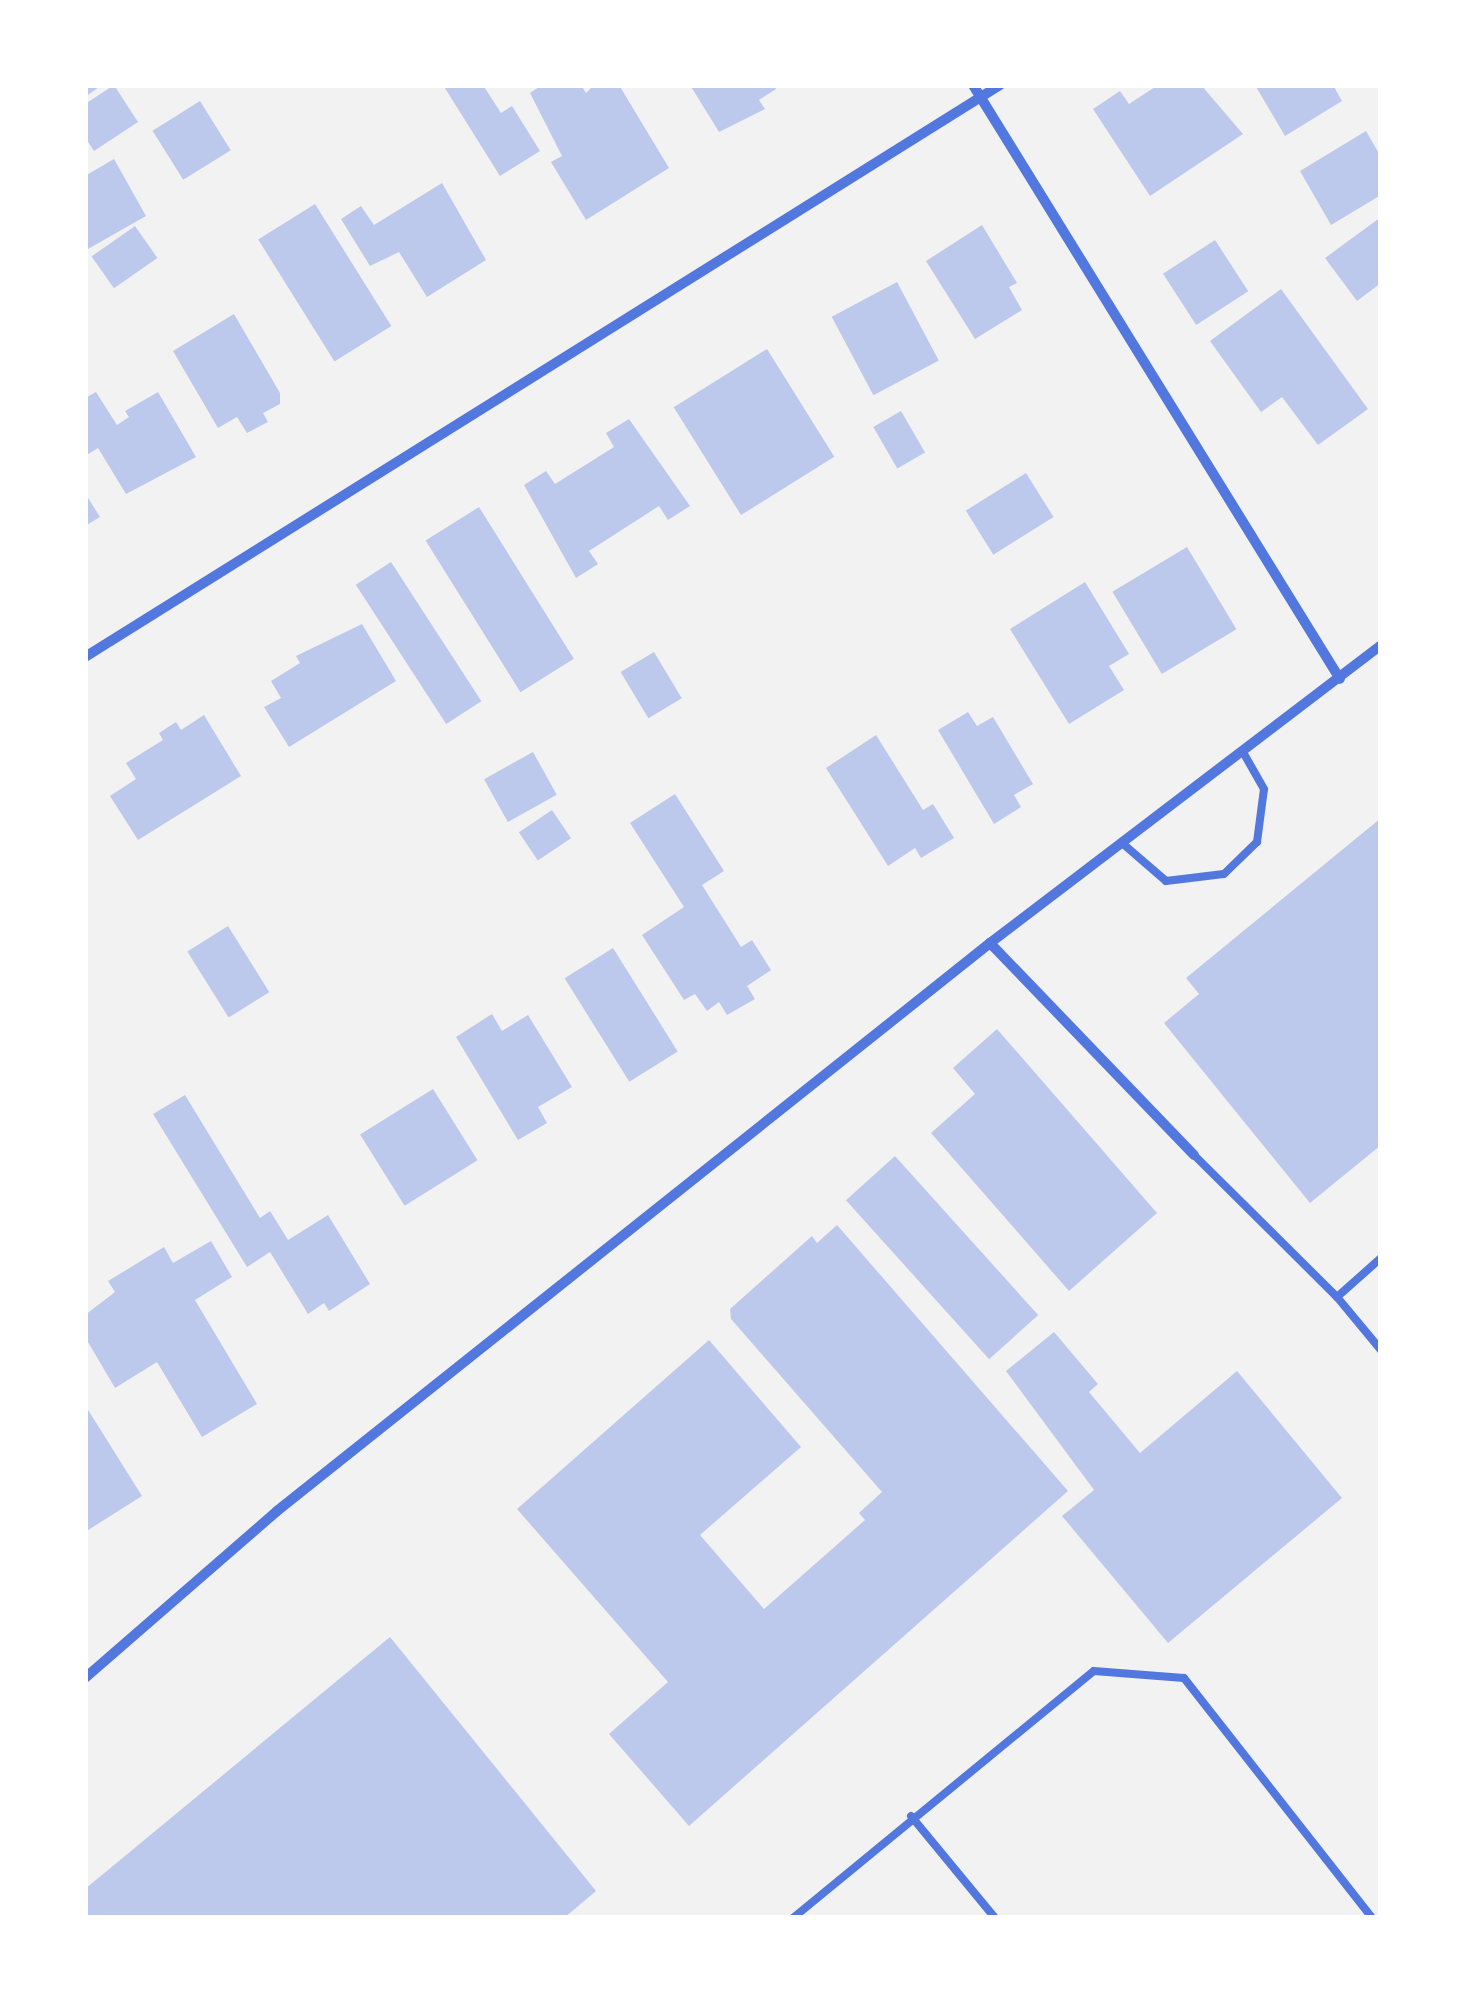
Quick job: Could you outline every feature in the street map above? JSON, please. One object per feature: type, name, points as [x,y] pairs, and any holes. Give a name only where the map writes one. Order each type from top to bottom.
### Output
[{"type":"street","points":[[973,85],[1340,678]]},
{"type":"street","points":[[85,657],[1000,85]]},
{"type":"street","points":[[85,1678],[277,1511],[990,943],[1381,646]]},
{"type":"street","points":[[990,943],[1194,1155]]},
{"type":"lane","points":[[1122,843],[1166,880],[1224,874],[1257,842],[1264,790],[1243,752]]},
{"type":"lane","points":[[1194,1155],[1337,1297],[1381,1350]]},
{"type":"lane","points":[[1337,1297],[1381,1258]]},
{"type":"lane","points":[[793,1918],[910,1816],[1094,1672],[1184,1678],[1372,1918]]},
{"type":"lane","points":[[910,1816],[995,1918]]},
{"type":"building","points":[[85,85],[102,85],[85,97]]},
{"type":"building","points":[[114,85],[138,122],[94,151],[85,137],[85,104]]},
{"type":"building","points":[[443,85],[483,85],[501,113],[512,106],[540,151],[500,176]]},
{"type":"building","points":[[542,85],[581,85],[586,93],[594,85],[619,85],[669,168],[586,220],[551,162],[562,156],[530,93]]},
{"type":"building","points":[[690,85],[774,85],[776,89],[759,100],[765,109],[719,132]]},
{"type":"building","points":[[1158,85],[1201,85],[1243,134],[1150,196],[1093,109],[1120,91],[1129,104]]},
{"type":"building","points":[[1255,85],[1333,85],[1342,101],[1285,136]]},
{"type":"building","points":[[200,101],[231,150],[183,180],[153,131]]},
{"type":"building","points":[[1366,131],[1381,157],[1381,195],[1331,225],[1300,171]]},
{"type":"building","points":[[114,159],[146,216],[88,249],[85,176]]},
{"type":"building","points":[[442,183],[486,260],[427,297],[399,252],[370,266],[341,219],[361,206],[374,225]]},
{"type":"building","points":[[315,204],[391,326],[334,362],[258,240]]},
{"type":"building","points":[[1381,217],[1381,283],[1357,301],[1325,258]]},
{"type":"building","points":[[982,225],[1017,283],[1009,287],[1022,310],[975,339],[926,261]]},
{"type":"building","points":[[135,226],[157,258],[114,288],[92,256]]},
{"type":"building","points":[[1215,240],[1248,291],[1196,325],[1163,274]]},
{"type":"building","points":[[897,282],[939,361],[873,395],[832,317]]},
{"type":"building","points":[[1281,289],[1368,409],[1318,445],[1282,397],[1261,412],[1210,341]]},
{"type":"building","points":[[234,314],[280,393],[280,404],[263,413],[268,422],[247,433],[237,417],[218,428],[173,351]]},
{"type":"building","points":[[767,349],[834,457],[741,515],[674,407]]},
{"type":"building","points":[[96,392],[117,425],[129,417],[125,411],[158,392],[196,457],[126,494],[98,448],[85,456],[85,398]]},
{"type":"building","points":[[901,411],[925,453],[897,469],[873,427]]},
{"type":"building","points":[[629,419],[690,506],[668,520],[659,506],[589,551],[598,564],[576,578],[524,485],[546,471],[555,484],[614,447],[606,433]]},
{"type":"building","points":[[1026,473],[1054,517],[993,555],[966,511]]},
{"type":"building","points":[[85,493],[100,517],[85,526]]},
{"type":"building","points":[[479,507],[574,659],[520,692],[426,540]]},
{"type":"building","points":[[1187,547],[1236,629],[1162,674],[1112,592]]},
{"type":"building","points":[[391,562],[481,701],[446,724],[356,585]]},
{"type":"building","points":[[1085,582],[1129,654],[1109,666],[1124,690],[1069,724],[1010,629]]},
{"type":"building","points":[[362,624],[396,681],[289,747],[264,707],[281,698],[271,681],[300,663],[296,656]]},
{"type":"building","points":[[654,652],[682,698],[648,718],[621,672]]},
{"type":"building","points":[[968,712],[977,726],[993,717],[1033,784],[1014,795],[1021,807],[994,824],[938,730]]},
{"type":"building","points":[[204,715],[241,776],[138,840],[110,796],[136,779],[126,763],[163,740],[159,733],[176,722],[181,730]]},
{"type":"building","points":[[876,735],[923,810],[933,804],[954,838],[921,858],[915,848],[888,866],[826,768]]},
{"type":"building","points":[[533,752],[557,795],[508,822],[484,779]]},
{"type":"building","points":[[675,794],[724,871],[702,885],[741,947],[752,940],[771,970],[747,986],[755,999],[727,1015],[719,1002],[707,1011],[695,994],[684,1000],[642,935],[684,907],[630,823]]},
{"type":"building","points":[[552,810],[571,838],[538,861],[519,832]]},
{"type":"building","points":[[1381,818],[1381,1145],[1310,1203],[1164,1023],[1199,994],[1186,978]]},
{"type":"building","points":[[228,926],[269,992],[229,1018],[187,951]]},
{"type":"building","points":[[613,948],[678,1051],[629,1082],[565,978]]},
{"type":"building","points":[[492,1014],[502,1031],[528,1015],[572,1087],[538,1107],[547,1123],[518,1140],[456,1037]]},
{"type":"building","points":[[997,1029],[1157,1213],[1069,1291],[931,1133],[975,1094],[953,1068]]},
{"type":"building","points":[[433,1089],[478,1160],[405,1206],[360,1135]]},
{"type":"building","points":[[185,1095],[260,1218],[270,1211],[288,1240],[328,1215],[370,1284],[329,1311],[324,1303],[308,1314],[270,1252],[247,1267],[153,1114]]},
{"type":"building","points":[[895,1156],[1038,1315],[989,1359],[846,1200]]},
{"type":"building","points":[[837,1225],[1068,1491],[689,1826],[609,1734],[668,1682],[517,1509],[709,1340],[801,1447],[700,1535],[764,1609],[865,1520],[859,1513],[882,1492],[731,1319],[730,1309],[812,1236],[817,1243]]},
{"type":"building","points":[[211,1241],[232,1277],[195,1300],[257,1404],[202,1437],[157,1362],[115,1388],[85,1337],[85,1315],[115,1292],[108,1281],[164,1247],[173,1263]]},
{"type":"building","points":[[1054,1332],[1098,1384],[1089,1392],[1140,1453],[1237,1371],[1342,1498],[1168,1643],[1062,1516],[1094,1490],[1006,1371]]},
{"type":"building","points":[[85,1405],[142,1496],[85,1532]]},
{"type":"building","points":[[390,1637],[596,1891],[564,1918],[85,1918],[85,1889]]}]
